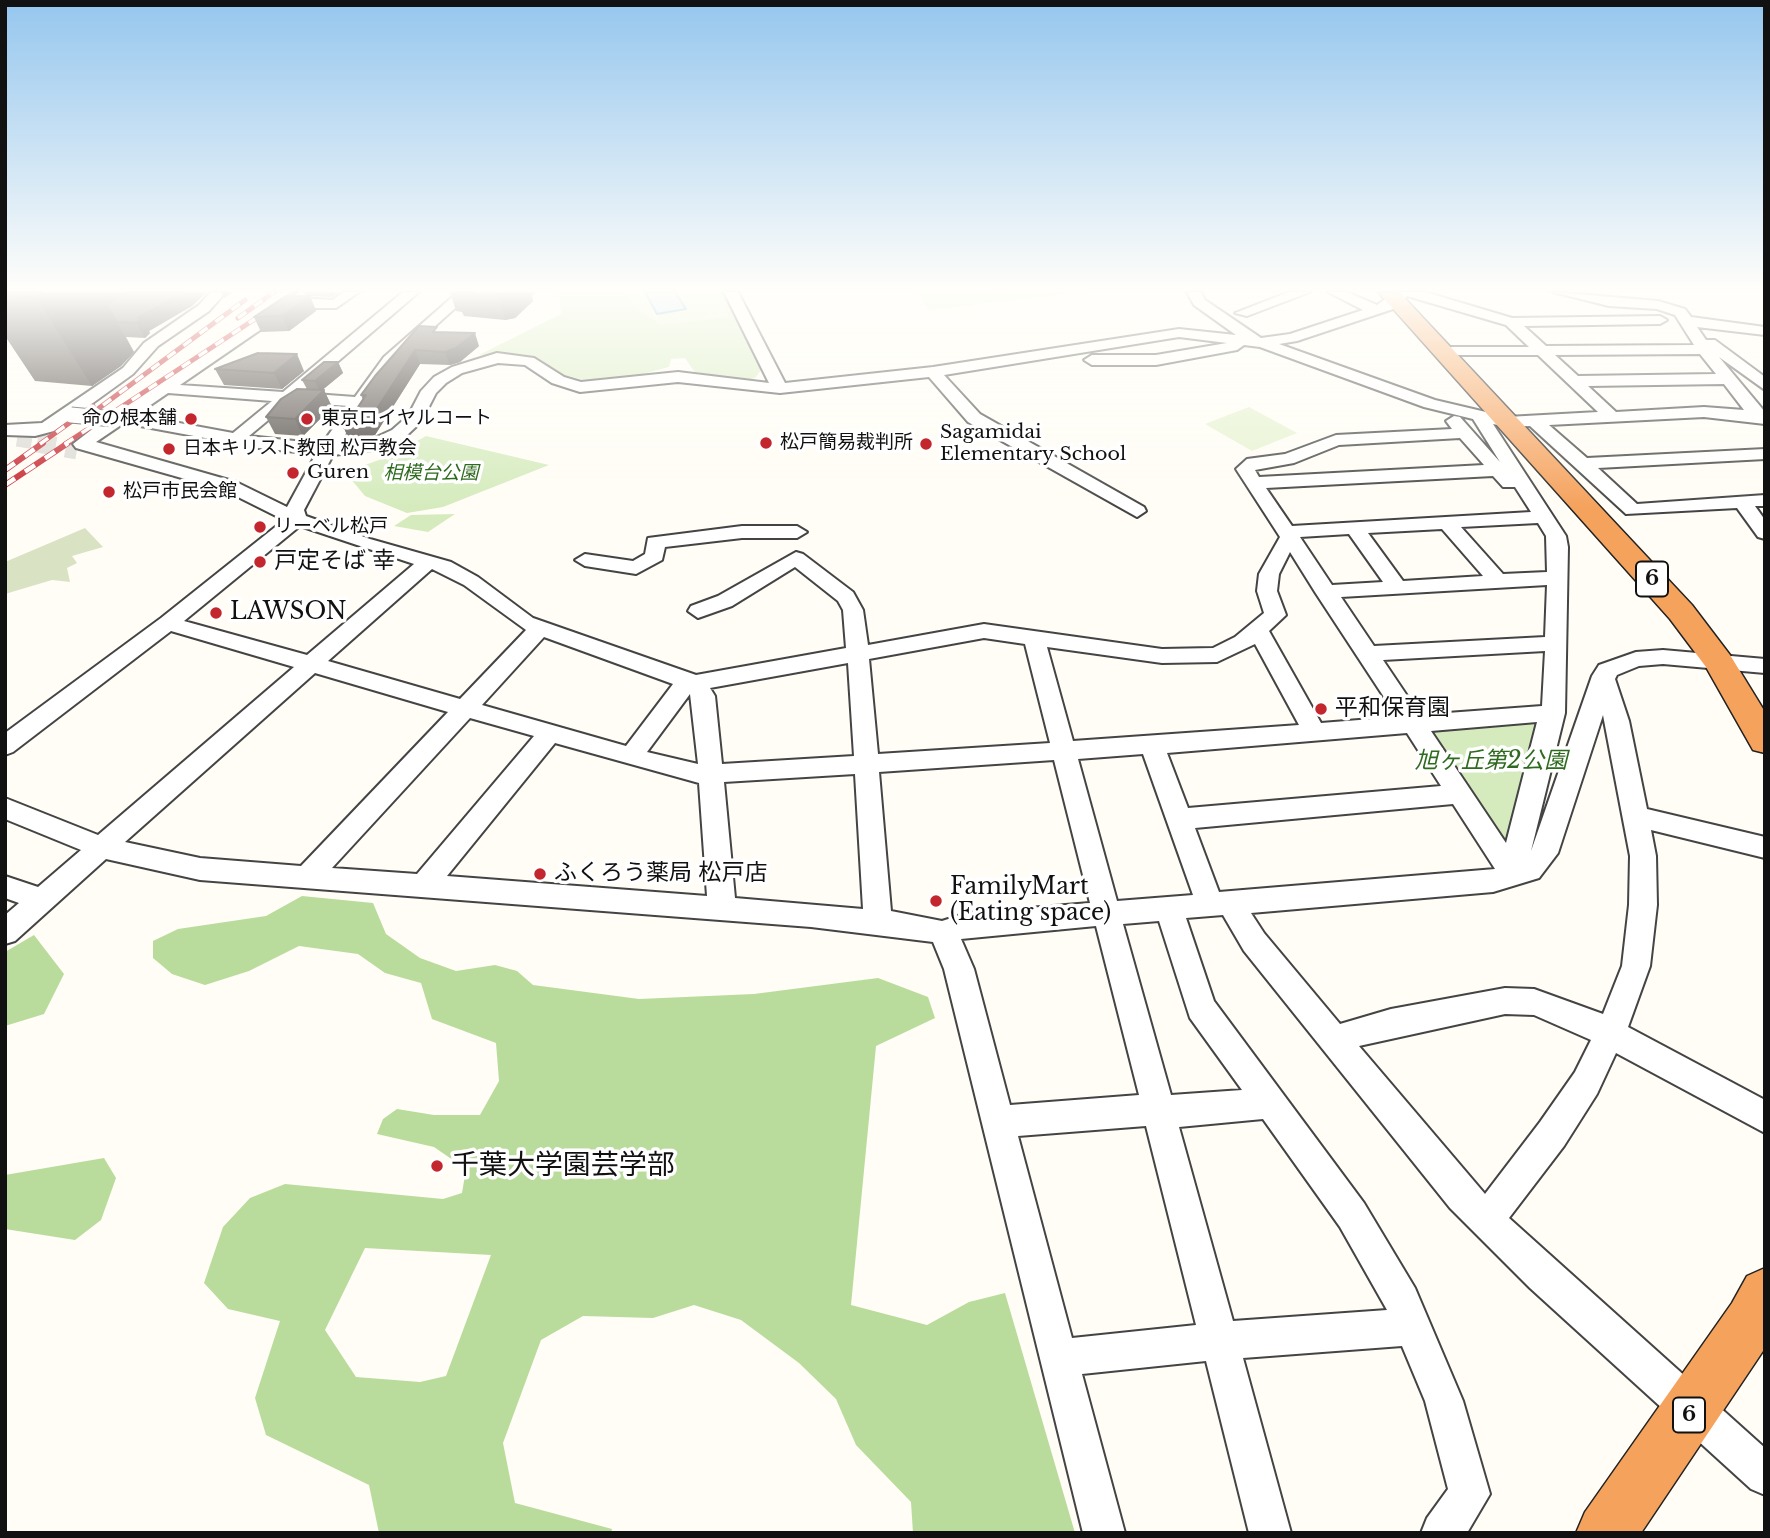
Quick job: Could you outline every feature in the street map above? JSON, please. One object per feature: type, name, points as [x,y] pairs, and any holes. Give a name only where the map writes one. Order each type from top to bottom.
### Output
[{"type":"highway","name":"6","points":[[1454,364],[1668,596],[1719,662],[1765,741]]},
{"type":"highway","name":"6","points":[[1606,1533],[1694,1409],[1751,1322],[1765,1294]]},
{"type":"street","points":[[5,430],[34,431],[48,426],[135,364]]},
{"type":"street","points":[[197,364],[82,444],[230,486],[297,519],[363,543],[429,561],[471,581],[517,619],[695,684],[984,631],[1162,656],[1206,657],[1228,651],[1275,615],[1267,591],[1269,575],[1287,535]]},
{"type":"street","points":[[237,439],[329,364]]},
{"type":"street","points":[[5,746],[168,623],[297,519],[298,504],[328,450],[388,364]]},
{"type":"street","points":[[71,415],[116,418],[237,439],[328,450],[356,449],[389,439],[411,423],[429,391],[440,380],[474,364]]},
{"type":"street","points":[[533,364],[569,385],[621,385],[652,379],[686,377],[740,386],[780,388],[987,364]]},
{"type":"street","points":[[768,364],[780,388]]},
{"type":"street","points":[[993,364],[999,367],[1042,364]]},
{"type":"street","points":[[1540,513],[1521,496],[1450,418],[1424,411],[1318,368],[1324,364],[1430,404],[1507,422],[1704,412],[1762,420]]},
{"type":"street","points":[[1555,364],[1612,417]]},
{"type":"street","points":[[1719,364],[1726,379],[1762,420]]},
{"type":"street","points":[[1735,364],[1761,381]]},
{"type":"street","points":[[933,372],[974,418],[1137,511]]},
{"type":"street","points":[[1573,381],[1726,379]]},
{"type":"street","points":[[162,388],[360,402]]},
{"type":"street","points":[[1480,417],[1556,536],[1558,581],[1553,713],[1511,875]]},
{"type":"street","points":[[1536,422],[1633,510],[1765,500]]},
{"type":"street","points":[[1464,433],[1336,440],[1280,461],[1247,466],[1245,469],[1511,875]]},
{"type":"street","points":[[1582,464],[1765,454]]},
{"type":"street","points":[[1254,483],[1497,470]]},
{"type":"street","points":[[1742,502],[1765,533]]},
{"type":"street","points":[[1287,535],[1354,527],[1447,523],[1540,513]]},
{"type":"street","points":[[1447,523],[1497,581]]},
{"type":"street","points":[[585,560],[636,568],[654,556],[654,542],[795,525],[796,558]]},
{"type":"street","points":[[1354,527],[1397,587]]},
{"type":"street","points":[[698,611],[725,601],[796,558]]},
{"type":"street","points":[[796,558],[846,597],[853,610],[878,921]]},
{"type":"street","points":[[5,932],[429,561]]},
{"type":"street","points":[[1325,592],[1497,581],[1558,581]]},
{"type":"street","points":[[168,623],[691,773],[711,774],[1152,745],[1553,713]]},
{"type":"street","points":[[306,878],[540,628]]},
{"type":"street","points":[[1258,630],[1314,731]]},
{"type":"street","points":[[1034,638],[1270,1533]]},
{"type":"street","points":[[1366,654],[1556,643]]},
{"type":"street","points":[[5,808],[52,830],[103,848],[200,869],[878,921],[942,933],[967,925],[1169,909],[1511,875],[1530,870],[1545,853],[1603,676],[1621,663],[1663,657],[1765,666]]},
{"type":"street","points":[[1486,1220],[1559,1124],[1586,1083],[1610,1034],[1636,966],[1643,905],[1643,856],[1617,722],[1603,676]]},
{"type":"street","points":[[631,756],[695,684]]},
{"type":"street","points":[[695,684],[711,774],[721,897],[718,908]]},
{"type":"street","points":[[422,887],[550,733]]},
{"type":"street","points":[[1152,745],[1180,819],[1220,904],[1462,1196],[1765,1475]]},
{"type":"street","points":[[1180,819],[1458,794]]},
{"type":"street","points":[[1637,817],[1765,848]]},
{"type":"street","points":[[5,887],[42,900]]},
{"type":"street","points":[[1169,909],[1201,1008],[1352,1215],[1402,1301],[1444,1401],[1470,1494],[1442,1533]]},
{"type":"street","points":[[942,933],[951,947],[958,969],[1104,1533]]},
{"type":"street","points":[[1332,1040],[1391,1023],[1518,1001],[1557,1009],[1610,1034],[1765,1117]]},
{"type":"street","points":[[996,1122],[1159,1109],[1176,1112],[1268,1103]]},
{"type":"street","points":[[1059,1358],[1219,1341],[1413,1327]]},
{"type":"green space","points":[[537,364],[670,364],[669,367],[620,380],[584,380],[552,372]]},
{"type":"green space","points":[[689,364],[758,364],[761,370],[755,378],[748,380],[696,374]]},
{"type":"green space","points":[[1249,407],[1297,433],[1252,451],[1205,424]]},
{"type":"green space","name":"相模台公園","points":[[426,436],[549,465],[443,507],[407,513],[365,496],[350,478],[351,470],[390,456]]},
{"type":"green space","points":[[455,514],[428,532],[394,526],[411,515]]},
{"type":"green space","points":[[85,528],[103,547],[72,556],[77,563],[67,568],[70,582],[52,580],[5,594],[5,562]]},
{"type":"green space","name":"旭ヶ丘第2公園","points":[[1541,720],[1504,845],[1427,730]]},
{"type":"green space","points":[[302,896],[373,903],[386,934],[420,958],[456,971],[495,965],[517,971],[533,985],[639,999],[754,994],[878,978],[928,997],[935,1018],[876,1046],[851,1305],[927,1325],[969,1302],[1005,1293],[1075,1533],[913,1533],[911,1502],[856,1445],[836,1399],[799,1363],[741,1320],[694,1305],[653,1318],[583,1316],[541,1340],[503,1443],[515,1503],[612,1529],[611,1533],[379,1533],[369,1485],[266,1435],[255,1398],[280,1321],[228,1309],[204,1283],[223,1227],[250,1198],[285,1184],[443,1199],[462,1193],[466,1169],[434,1147],[377,1134],[383,1119],[397,1109],[434,1115],[480,1115],[499,1081],[496,1043],[432,1019],[421,983],[385,973],[358,954],[299,946],[249,971],[205,985],[172,974],[153,958],[153,941],[178,929],[266,916]],"holes":[[[365,1248],[491,1255],[446,1376],[420,1382],[356,1377],[325,1330]]]},
{"type":"green space","points":[[34,935],[64,974],[44,1014],[5,1026],[5,952]]},
{"type":"green space","points":[[104,1158],[116,1178],[101,1220],[75,1240],[5,1229],[5,1175]]},
{"type":"building","points":[[229,364],[285,364],[274,373],[215,369]]},
{"type":"building","points":[[322,364],[336,364],[315,381],[302,380]]},
{"type":"building","points":[[386,364],[406,364],[369,421],[344,428],[366,395],[361,395]]},
{"type":"building","points":[[297,389],[324,390],[295,419],[266,417],[281,399]]},
{"type":"tunnel","points":[[17,439],[47,444]]},
{"type":"tunnel","points":[[37,443],[77,450]]},
{"type":"railway","points":[[87,417],[159,364]]},
{"type":"railway","points":[[65,444],[187,364]]},
{"type":"railway","points":[[40,444],[93,406]]},
{"type":"railway","points":[[5,470],[43,443]]},
{"type":"railway","points":[[5,485],[68,443]]},
{"type":"place","name":"命の根本舗","points":[[191,419]]},
{"type":"place","name":"東京ロイヤルコート","points":[[307,419]]},
{"type":"place","name":"松戸簡易裁判所","points":[[766,443]]},
{"type":"place","name":"Sagamidai Elementary School","points":[[926,444]]},
{"type":"place","name":"日本キリスト教団 松戸教会","points":[[169,449]]},
{"type":"place","name":"Guren","points":[[293,473]]},
{"type":"place","name":"松戸市民会館","points":[[109,492]]},
{"type":"place","name":"リーベル松戸","points":[[260,527]]},
{"type":"place","name":"戸定そば 幸","points":[[260,562]]},
{"type":"place","name":"LAWSON","points":[[216,613]]},
{"type":"place","name":"平和保育園","points":[[1321,709]]},
{"type":"place","name":"ふくろう薬局 松戸店","points":[[540,874]]},
{"type":"place","name":"FamilyMart (Eating space)","points":[[936,901]]},
{"type":"place","name":"千葉大学園芸学部","points":[[437,1166]]}]
